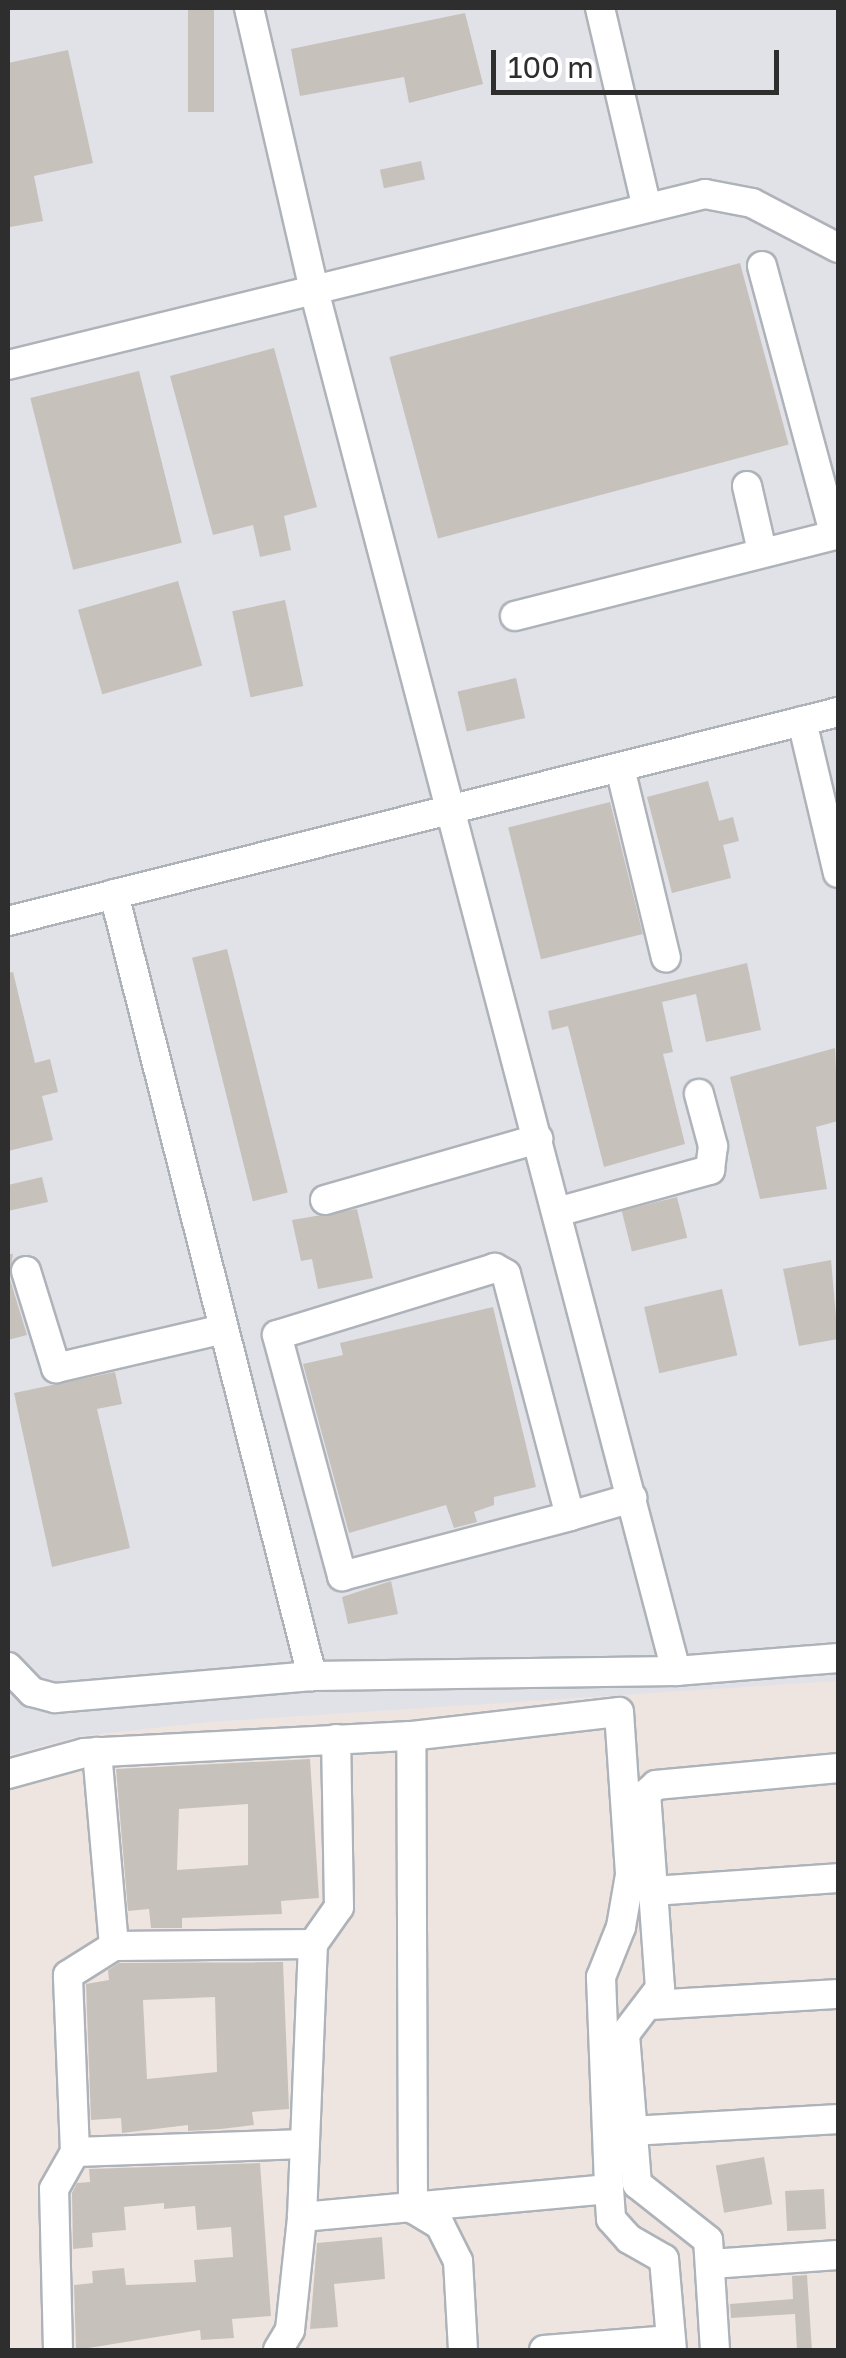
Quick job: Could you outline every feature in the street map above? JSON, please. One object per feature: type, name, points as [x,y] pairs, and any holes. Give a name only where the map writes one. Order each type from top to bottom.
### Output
[{"type":"street","points":[[249,8],[314,290],[456,810],[676,1670]]},
{"type":"street","points":[[600,8],[646,204]]},
{"type":"street","points":[[8,366],[646,204],[705,194],[752,203],[838,248]]},
{"type":"street","points":[[515,616],[836,534],[762,266]]},
{"type":"street","points":[[746,486],[762,552]]},
{"type":"street","points":[[8,921],[838,712]]},
{"type":"street","points":[[802,721],[838,873]]},
{"type":"street","points":[[620,768],[666,958]]},
{"type":"street","points":[[114,894],[312,1676]]},
{"type":"street","points":[[557,1212],[710,1170],[713,1146],[699,1094]]},
{"type":"street","points":[[325,1200],[538,1140]]},
{"type":"street","points":[[570,1516],[506,1274],[494,1268],[278,1335],[342,1576],[570,1516],[632,1498]]},
{"type":"street","points":[[26,1271],[56,1368],[223,1329]]},
{"type":"street","points":[[8,1668],[32,1692],[55,1698],[312,1676],[676,1670],[838,1658]]},
{"type":"street","points":[[8,1774],[97,1752],[411,1736],[619,1712],[630,1876],[622,1928],[601,1977],[611,2218],[629,2239],[664,2259],[672,2346],[544,2350]]},
{"type":"street","points":[[411,1736],[413,2208]]},
{"type":"street","points":[[278,2350],[290,2330],[302,2216],[313,1944],[338,1908],[336,1739]]},
{"type":"street","points":[[97,1752],[114,1946]]},
{"type":"street","points":[[716,2350],[711,2264],[704,2233],[636,2184],[626,2034],[652,2004],[660,1988],[650,1787],[838,1768]]},
{"type":"street","points":[[653,1890],[838,1878]]},
{"type":"street","points":[[58,2350],[54,2190],[76,2152],[68,1976],[114,1946],[313,1944]]},
{"type":"street","points":[[652,2004],[838,1994]]},
{"type":"street","points":[[632,2132],[838,2119]]},
{"type":"street","points":[[76,2152],[305,2144]]},
{"type":"street","points":[[302,2216],[609,2189]]},
{"type":"street","points":[[413,2208],[440,2225],[458,2261],[463,2350]]},
{"type":"street","points":[[711,2264],[838,2255]]},
{"type":"shaded area","points":[[8,8],[838,8],[838,1681],[209,1722],[80,1736],[8,1755]]},
{"type":"building","points":[[188,8],[214,8],[214,112],[188,112]]},
{"type":"building","points":[[465,13],[483,84],[409,103],[404,77],[300,96],[291,49]]},
{"type":"building","points":[[68,50],[93,163],[34,176],[43,221],[10,227],[8,63]]},
{"type":"building","points":[[421,161],[425,180],[384,188],[380,170]]},
{"type":"building","points":[[740,263],[789,445],[438,539],[389,357]]},
{"type":"building","points":[[274,348],[317,507],[284,516],[291,550],[260,557],[253,525],[213,535],[170,376]]},
{"type":"building","points":[[139,371],[182,543],[73,570],[30,398]]},
{"type":"building","points":[[178,581],[202,666],[102,694],[78,610]]},
{"type":"building","points":[[285,600],[303,686],[250,697],[232,611]]},
{"type":"building","points":[[516,678],[525,718],[467,731],[458,691]]},
{"type":"building","points":[[708,781],[719,821],[733,817],[739,841],[723,845],[731,878],[672,893],[647,797]]},
{"type":"building","points":[[610,802],[643,934],[541,959],[508,827]]},
{"type":"building","points":[[227,949],[288,1193],[253,1201],[192,958]]},
{"type":"building","points":[[747,963],[761,1030],[706,1042],[696,994],[662,1002],[673,1052],[663,1054],[685,1144],[604,1167],[568,1026],[552,1030],[548,1011]]},
{"type":"building","points":[[13,972],[35,1063],[50,1059],[58,1092],[42,1096],[53,1140],[8,1151],[8,973]]},
{"type":"building","points":[[835,1048],[838,1121],[816,1127],[827,1189],[760,1199],[730,1077]]},
{"type":"building","points":[[42,1177],[48,1202],[8,1211],[8,1185]]},
{"type":"building","points":[[677,1197],[687,1238],[632,1252],[622,1211]]},
{"type":"building","points":[[357,1209],[373,1278],[318,1289],[312,1259],[301,1261],[292,1220]]},
{"type":"building","points":[[8,1254],[13,1254],[9,1276],[27,1335],[8,1340]]},
{"type":"building","points":[[831,1260],[838,1339],[799,1346],[783,1269]]},
{"type":"building","points":[[722,1289],[737,1355],[659,1373],[644,1307]]},
{"type":"building","points":[[493,1307],[536,1487],[494,1497],[494,1505],[474,1512],[477,1522],[454,1528],[446,1505],[349,1533],[303,1364],[343,1355],[340,1343]]},
{"type":"building","points":[[115,1372],[122,1404],[97,1409],[130,1548],[52,1567],[14,1393]]},
{"type":"building","points":[[391,1581],[398,1614],[348,1624],[342,1597]]},
{"type":"building","points":[[310,1759],[319,1898],[281,1901],[282,1914],[182,1918],[182,1928],[151,1928],[149,1909],[128,1911],[116,1769]],"holes":[[[248,1804],[248,1865],[177,1870],[179,1809]]]},
{"type":"building","points":[[283,1962],[289,2109],[252,2112],[254,2125],[188,2131],[188,2125],[122,2133],[121,2118],[91,2120],[86,1984],[109,1980],[108,1970],[119,1963]],"holes":[[[215,1997],[217,2072],[147,2079],[143,2000]]]},
{"type":"building","points":[[764,2157],[772,2204],[724,2213],[716,2166]]},
{"type":"building","points":[[260,2163],[271,2316],[232,2319],[234,2338],[201,2340],[200,2330],[76,2350],[74,2285],[93,2283],[92,2271],[124,2268],[126,2285],[196,2282],[194,2260],[233,2257],[231,2227],[197,2230],[195,2206],[164,2209],[164,2203],[124,2207],[126,2230],[92,2233],[93,2247],[73,2249],[72,2193],[77,2183],[90,2182],[89,2169]]},
{"type":"building","points":[[824,2189],[826,2229],[787,2231],[785,2191]]},
{"type":"building","points":[[382,2237],[385,2279],[334,2284],[338,2327],[310,2329],[317,2243]]},
{"type":"building","points":[[807,2275],[812,2350],[797,2350],[795,2314],[731,2318],[730,2304],[793,2299],[792,2276]]}]
